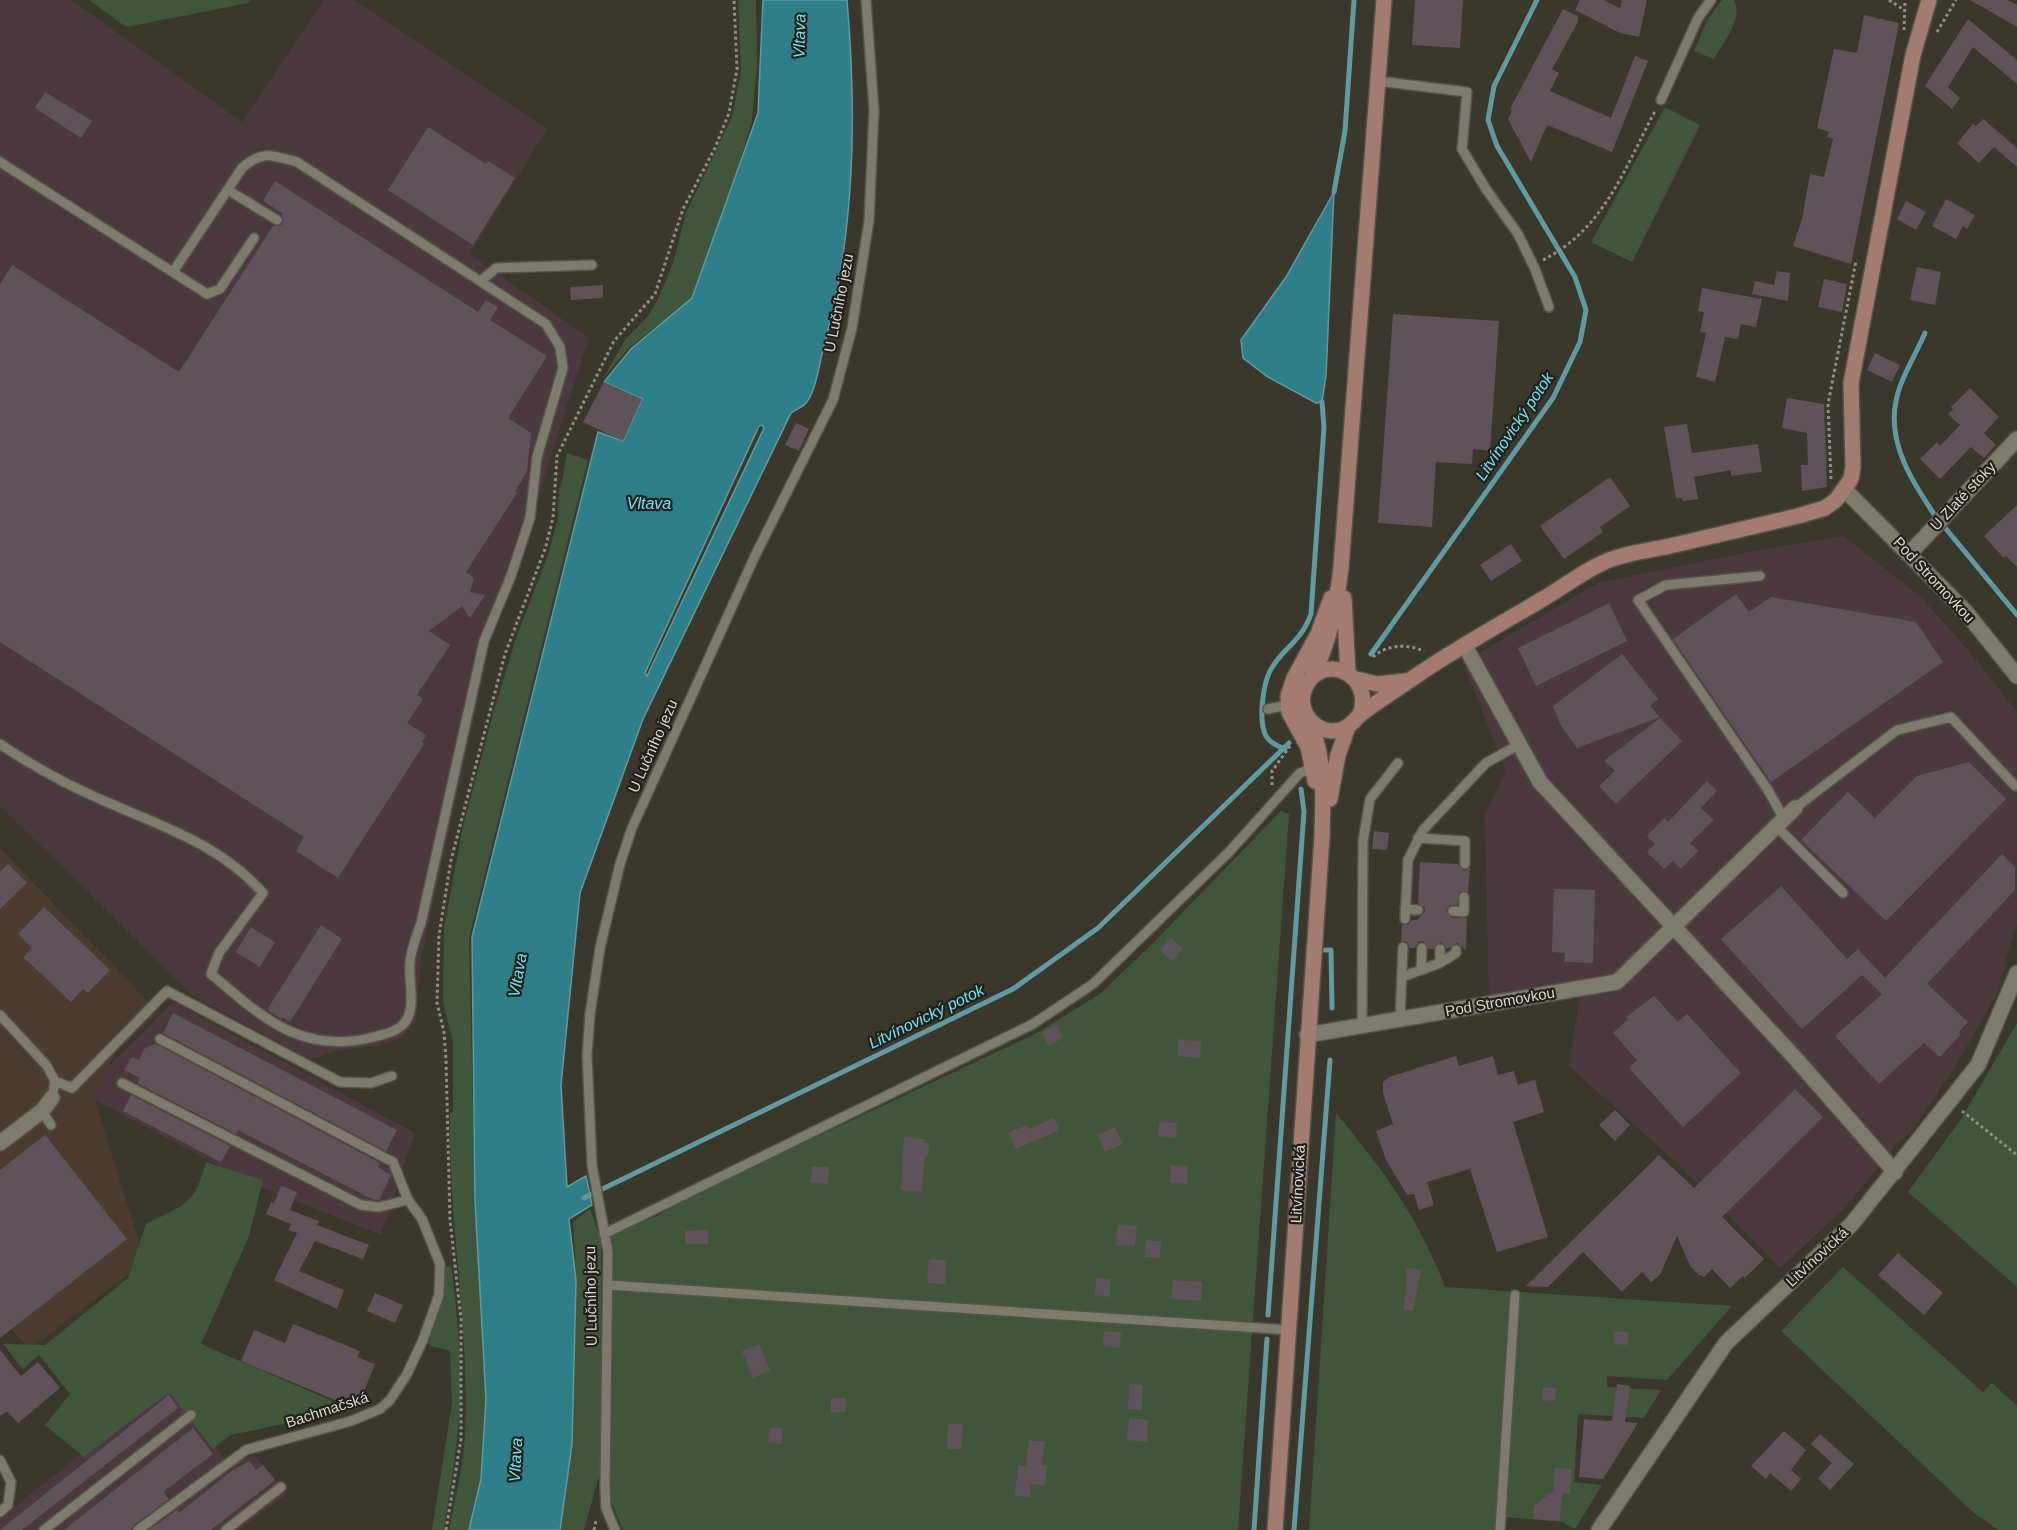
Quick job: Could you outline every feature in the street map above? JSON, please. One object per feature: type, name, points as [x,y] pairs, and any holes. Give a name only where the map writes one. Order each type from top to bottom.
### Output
[{"type":"main road","points":[[1384,0],[1341,568],[1334,622],[1324,654],[1303,695],[1302,703],[1308,719],[1323,730],[1331,731],[1348,727],[1360,715],[1408,681],[1611,559],[1825,508],[1853,467],[1851,383],[1913,55],[1929,0]]},
{"type":"main road","points":[[1341,568],[1352,676],[1364,700],[1360,715]]},
{"type":"main road","points":[[1322,837],[1308,747],[1292,719],[1288,705],[1290,686],[1318,634],[1341,568]]},
{"type":"main road","points":[[1311,679],[1332,669],[1377,684],[1408,681]]},
{"type":"main road","name":"Litvínovická","points":[[1275,1530],[1322,837],[1323,768],[1317,739],[1308,719]]},
{"type":"main road","name":"Litvínovická","points":[[1322,837],[1338,755],[1348,727]]},
{"type":"street","name":"U Zlaté stoky","points":[[1910,553],[2017,439]]},
{"type":"street","name":"Pod Stromovkou","points":[[1838,488],[1910,553],[1965,612],[2017,676]]},
{"type":"street","points":[[1465,646],[1539,782],[1796,1059],[1896,1172]]},
{"type":"street","name":"Pod Stromovkou","points":[[1307,1035],[1617,982],[1795,808]]},
{"type":"street","name":"Litvínovická","points":[[1599,1530],[1726,1343],[1851,1225],[1896,1172],[1977,1065],[2017,973]]},
{"type":"street","points":[[0,1143],[42,1111],[52,1098]]},
{"type":"lane","name":"U Lučního jezu","points":[[615,1530],[606,1508],[605,1487],[608,1252],[592,1165],[587,1095],[590,1014],[600,948],[620,864],[632,828],[711,650],[833,400],[852,328],[869,220],[874,110],[866,0]]},
{"type":"lane","points":[[1661,100],[1698,18],[1711,0]]},
{"type":"lane","points":[[1378,81],[1467,92],[1462,149],[1486,189],[1518,234],[1535,269],[1548,307]]},
{"type":"lane","points":[[0,744],[35,768],[87,793],[185,834],[250,879],[263,893],[219,953],[211,974],[269,1023],[303,1037],[340,1041],[369,1039],[399,1028],[408,1019],[410,961],[421,922],[484,641],[511,576],[530,518],[537,457],[563,369],[560,347],[546,324],[481,281],[297,162],[267,154],[253,158],[242,168],[173,272]]},
{"type":"lane","points":[[0,162],[207,294],[220,289],[254,238]]},
{"type":"lane","points":[[228,190],[277,220]]},
{"type":"lane","points":[[481,281],[496,268],[592,265]]},
{"type":"lane","points":[[1760,576],[1666,585],[1638,600],[1768,790],[1780,822],[1843,893]]},
{"type":"lane","points":[[1268,709],[1288,705]]},
{"type":"lane","points":[[1795,808],[1897,730],[1951,717],[2016,786]]},
{"type":"lane","points":[[1418,910],[1405,914],[1407,860],[1418,838],[1486,764],[1520,744]]},
{"type":"lane","points":[[1362,1024],[1362,841],[1370,799],[1398,763]]},
{"type":"lane","points":[[604,1234],[1034,1024],[1093,984],[1229,852],[1300,772],[1313,768]]},
{"type":"lane","points":[[1418,838],[1465,841],[1465,864]]},
{"type":"lane","points":[[1456,915],[1464,912],[1464,897]]},
{"type":"lane","points":[[1400,1019],[1403,947]]},
{"type":"lane","points":[[1421,970],[1422,948]]},
{"type":"lane","points":[[1440,949],[1440,963]]},
{"type":"lane","points":[[1402,977],[1440,963],[1456,953],[1456,950]]},
{"type":"lane","points":[[55,1081],[72,1088],[167,991],[340,1082],[371,1083],[392,1076]]},
{"type":"lane","points":[[0,1015],[47,1066],[55,1081],[52,1098]]},
{"type":"lane","name":"Bachmačská","points":[[138,1530],[246,1450],[351,1421],[380,1409],[390,1400],[407,1374],[423,1340],[439,1295],[440,1264],[422,1219],[408,1200],[393,1162],[160,1038]]},
{"type":"lane","points":[[122,1083],[361,1205],[379,1207],[408,1200]]},
{"type":"lane","points":[[42,1111],[51,1125]]},
{"type":"lane","points":[[608,1285],[1290,1330]]},
{"type":"lane","points":[[1500,1530],[1515,1294]]},
{"type":"lane","points":[[44,1530],[190,1415]]},
{"type":"lane","points":[[0,1460],[11,1482],[8,1505],[0,1512]]},
{"type":"lane","points":[[225,1530],[281,1487]]},
{"type":"path","points":[[446,1530],[461,1439],[460,1319],[450,1220],[446,1050],[437,1003],[439,935],[451,860],[502,664],[545,549],[552,518],[557,456],[614,341],[656,294],[683,209],[715,148],[729,113],[737,69],[734,0]]},
{"type":"path","points":[[1889,0],[1904,10]]},
{"type":"path","points":[[1553,255],[1587,230],[1606,205],[1661,100]]},
{"type":"path","points":[[1838,488],[1828,404],[1858,250]]},
{"type":"path","points":[[1373,657],[1382,649],[1411,645],[1442,660]]},
{"type":"path","points":[[1275,800],[1272,771],[1291,745]]},
{"type":"path","points":[[1948,1101],[2017,1155]]},
{"type":"shaded area","points":[[0,0],[71,0],[242,122],[324,0],[355,0],[547,129],[470,254],[589,338],[489,648],[421,959],[416,1020],[403,1037],[379,1046],[340,1050],[311,1060],[192,995],[0,806]]},
{"type":"shaded area","points":[[1844,536],[1922,598],[1974,657],[2017,712],[2017,923],[1996,996],[1954,1069],[1911,1133],[1895,1145],[1848,1205],[1780,1268],[1680,1166],[1569,1066],[1580,997],[1489,1010],[1485,814],[1506,771],[1463,662],[1598,583],[1748,552]]},
{"type":"shaded area","points":[[0,848],[158,1012],[117,1051],[93,1094],[145,1261],[30,1349],[0,1318]]},
{"type":"shaded area","points":[[173,1002],[415,1133],[381,1235],[255,1185],[82,1093]]},
{"type":"shaded area","points":[[169,1384],[227,1463],[254,1455],[287,1494],[238,1530],[0,1530],[0,1518]]},
{"type":"green space","points":[[89,0],[250,0],[248,3],[126,27]]},
{"type":"green space","points":[[738,0],[756,0],[757,66],[752,120],[717,241],[694,298],[629,348],[602,380],[625,340],[648,316],[658,299],[673,263],[686,213],[732,117],[741,72]]},
{"type":"green space","points":[[1722,0],[1734,0],[1736,15],[1731,30],[1714,59],[1694,51],[1708,19]]},
{"type":"green space","points":[[1665,107],[1700,125],[1632,262],[1591,242]]},
{"type":"green space","points":[[567,453],[588,460],[469,938],[475,1201],[486,1399],[481,1479],[469,1530],[449,1530],[464,1448],[466,1396],[450,1153],[450,1113],[453,1112],[453,1042],[443,1002],[444,928],[463,826],[492,718],[515,641],[548,555],[558,518],[559,488]]},
{"type":"green space","points":[[1281,811],[1289,814],[1238,1530],[623,1530],[605,1487],[604,1234],[657,1216],[689,1197],[1037,1033],[1101,993]]},
{"type":"green space","points":[[2017,1023],[2017,1287],[1908,1192],[1961,1119]]},
{"type":"green space","points":[[1336,1113],[1398,1196],[1424,1239],[1445,1287],[1732,1306],[1667,1380],[1607,1376],[1607,1387],[1661,1390],[1644,1418],[1578,1414],[1574,1482],[1602,1485],[1575,1529],[1563,1522],[1507,1517],[1505,1530],[1309,1530]]},
{"type":"green space","points":[[206,1162],[263,1180],[249,1236],[201,1344],[353,1410],[230,1435],[213,1449],[169,1392],[84,1457],[45,1425],[70,1394],[39,1355],[23,1369],[3,1344],[45,1345],[128,1278],[146,1224],[179,1208],[192,1196],[202,1177]]},
{"type":"green space","points":[[590,1209],[601,1240],[602,1465],[584,1530],[560,1530],[572,1444],[576,1281],[573,1222]]},
{"type":"green space","points":[[451,1266],[459,1348],[459,1415],[444,1530],[432,1530],[452,1403],[450,1351],[430,1346],[429,1343],[442,1292],[443,1267]]},
{"type":"green space","points":[[1843,1267],[1983,1392],[1992,1383],[2017,1406],[2017,1530],[1998,1530],[1973,1512],[1781,1331]]},
{"type":"water","name":"Vltava","points":[[763,0],[847,0],[852,87],[848,218],[834,304],[815,383],[806,403],[791,413],[643,719],[580,893],[561,1085],[567,1187],[586,1176],[592,1205],[569,1219],[576,1281],[572,1444],[560,1530],[469,1530],[481,1479],[486,1399],[475,1201],[472,937],[598,432],[623,441],[642,399],[604,382],[631,349],[692,298],[758,113]],"holes":[[[762,425],[764,428],[647,676],[645,673],[759,426]]]},
{"type":"water","points":[[1334,192],[1326,376],[1322,402],[1316,403],[1268,377],[1243,358],[1241,340],[1286,277]]},
{"type":"building","points":[[1415,0],[1463,0],[1460,48],[1412,45]]},
{"type":"building","points":[[1580,0],[1603,0],[1620,8],[1622,0],[1647,0],[1639,37],[1620,33],[1575,10]]},
{"type":"building","points":[[1970,0],[2008,0],[2017,5],[2017,27]]},
{"type":"building","points":[[1563,9],[1578,16],[1578,22],[1552,69],[1559,73],[1550,91],[1611,118],[1635,56],[1648,61],[1612,152],[1547,125],[1531,162],[1508,119],[1512,110],[1510,109]]},
{"type":"building","points":[[1864,15],[1899,23],[1851,264],[1793,246],[1802,219],[1810,174],[1824,177],[1833,139],[1827,137],[1829,132],[1817,128],[1834,49],[1857,53]]},
{"type":"building","points":[[1968,19],[2017,60],[2017,84],[1973,47],[1948,87],[1960,98],[1952,109],[1925,86]]},
{"type":"building","points":[[45,92],[92,121],[81,138],[35,108]]},
{"type":"building","points":[[1983,119],[2017,148],[2017,167],[1994,147],[1979,163],[1957,143],[1973,124],[1976,126]]},
{"type":"building","points":[[428,127],[486,164],[488,161],[515,178],[473,245],[388,190]]},
{"type":"building","points":[[275,181],[478,312],[486,300],[498,307],[490,320],[547,356],[508,418],[531,433],[527,471],[515,492],[517,493],[466,572],[474,578],[470,592],[485,595],[470,618],[462,606],[429,631],[450,645],[417,695],[423,699],[407,723],[426,735],[422,742],[424,744],[338,878],[296,851],[304,837],[0,642],[0,284],[12,265],[179,372],[273,226],[280,226],[283,223],[282,213],[263,201]]},
{"type":"building","points":[[1946,199],[1975,215],[1967,229],[1963,226],[1956,239],[1932,226]]},
{"type":"building","points":[[1906,201],[1926,212],[1916,230],[1897,219]]},
{"type":"building","points":[[1917,267],[1941,272],[1935,305],[1910,300]]},
{"type":"building","points":[[1777,271],[1790,273],[1788,301],[1752,294],[1755,281],[1774,285]]},
{"type":"building","points":[[1824,279],[1847,284],[1842,312],[1818,307]]},
{"type":"building","points":[[603,285],[603,298],[571,300],[570,287]]},
{"type":"building","points":[[1702,288],[1762,299],[1756,327],[1741,324],[1738,339],[1725,337],[1715,382],[1696,377],[1706,333],[1700,332],[1704,312],[1698,311]]},
{"type":"building","points":[[1393,314],[1499,321],[1490,451],[1473,449],[1472,464],[1436,462],[1432,527],[1378,523]]},
{"type":"building","points":[[1875,353],[1900,365],[1892,382],[1867,370]]},
{"type":"building","points":[[604,382],[642,399],[623,441],[583,422]]},
{"type":"building","points":[[1970,388],[1999,417],[1984,433],[1996,445],[1984,458],[1971,447],[1940,479],[1920,459],[1937,442],[1940,446],[1960,425],[1948,414],[1953,409],[1951,407]]},
{"type":"building","points":[[1787,398],[1824,404],[1827,487],[1802,491],[1801,465],[1808,465],[1807,433],[1782,428]]},
{"type":"building","points":[[796,423],[809,429],[799,451],[785,445]]},
{"type":"building","points":[[1687,424],[1692,453],[1758,444],[1762,472],[1731,476],[1731,470],[1694,477],[1698,499],[1683,501],[1682,498],[1676,498],[1664,427]]},
{"type":"building","points":[[1610,477],[1630,506],[1600,527],[1603,532],[1564,559],[1540,526]]},
{"type":"building","points":[[2017,505],[2017,567],[2006,556],[2004,558],[1984,536]]},
{"type":"building","points":[[1511,544],[1522,561],[1491,581],[1480,565]]},
{"type":"building","points":[[1736,594],[1749,612],[1771,597],[1916,622],[1943,662],[1771,782],[1673,639]]},
{"type":"building","points":[[1609,603],[1627,641],[1536,686],[1518,648]]},
{"type":"building","points":[[1622,654],[1658,699],[1650,706],[1660,717],[1577,748],[1561,726],[1553,706]]},
{"type":"building","points":[[1660,718],[1682,741],[1616,804],[1599,786],[1615,771],[1604,761]]},
{"type":"building","points":[[1969,762],[2006,799],[1886,921],[1801,840],[1848,792],[1875,818],[1917,776]]},
{"type":"building","points":[[1707,781],[1717,791],[1701,808],[1714,820],[1690,843],[1698,851],[1681,869],[1673,861],[1664,869],[1647,852],[1655,844],[1647,836],[1664,818],[1668,822]]},
{"type":"building","points":[[1374,831],[1389,833],[1387,850],[1372,849]]},
{"type":"building","points":[[2002,854],[2015,867],[2015,890],[1927,984],[1968,1022],[1959,1032],[1961,1034],[1940,1057],[1924,1043],[1879,1084],[1835,1036],[1882,994],[1862,975],[1802,1029],[1721,939],[1781,886],[1847,959],[1858,949],[1885,978]]},
{"type":"building","points":[[1420,862],[1458,864],[1464,871],[1470,868],[1468,892],[1460,892],[1457,905],[1450,905],[1446,911],[1452,918],[1467,918],[1466,950],[1457,943],[1447,949],[1441,942],[1433,949],[1429,949],[1423,941],[1418,942],[1415,948],[1410,948],[1407,942],[1401,941],[1402,925],[1408,925],[1412,920],[1417,920],[1425,911],[1424,907],[1418,903]]},
{"type":"building","points":[[8,864],[27,883],[0,909],[0,872]]},
{"type":"building","points":[[1554,889],[1595,890],[1593,963],[1564,962],[1565,953],[1552,952]]},
{"type":"building","points":[[44,907],[110,970],[88,993],[83,989],[71,1002],[23,957],[32,948],[18,934]]},
{"type":"building","points":[[321,925],[342,939],[290,1022],[282,1017],[281,1019],[268,1008]]},
{"type":"building","points":[[251,927],[275,942],[260,967],[236,952]]},
{"type":"building","points":[[1171,938],[1183,949],[1172,961],[1160,950]]},
{"type":"building","points":[[1654,996],[1678,1022],[1687,1014],[1741,1073],[1683,1127],[1629,1068],[1637,1060],[1613,1033],[1628,1020],[1626,1017]]},
{"type":"building","points":[[173,1013],[397,1130],[386,1151],[163,1033]]},
{"type":"building","points":[[1057,1025],[1063,1038],[1048,1046],[1042,1032]]},
{"type":"building","points":[[1178,1039],[1201,1042],[1200,1058],[1177,1056]]},
{"type":"building","points":[[156,1044],[380,1163],[378,1167],[391,1175],[379,1200],[372,1199],[238,1130],[236,1134],[137,1083],[140,1078],[124,1070],[132,1057],[139,1060],[145,1048]]},
{"type":"building","points":[[1456,1056],[1459,1066],[1493,1056],[1498,1075],[1514,1071],[1518,1085],[1535,1080],[1544,1112],[1513,1122],[1548,1237],[1497,1252],[1470,1169],[1427,1182],[1434,1205],[1419,1210],[1414,1194],[1407,1195],[1386,1160],[1376,1131],[1393,1124],[1383,1093],[1383,1082],[1389,1077]]},
{"type":"building","points":[[1795,1089],[1823,1117],[1722,1217],[1764,1259],[1745,1278],[1743,1276],[1730,1288],[1712,1269],[1704,1277],[1699,1275],[1690,1266],[1677,1236],[1660,1275],[1651,1282],[1642,1272],[1622,1292],[1583,1252],[1548,1287],[1526,1286],[1659,1155],[1694,1188]]},
{"type":"building","points":[[131,1095],[230,1146],[221,1162],[123,1111]]},
{"type":"building","points":[[1615,1110],[1630,1125],[1615,1141],[1599,1125]]},
{"type":"building","points":[[1054,1118],[1060,1130],[1016,1149],[1008,1133],[1027,1125],[1029,1129]]},
{"type":"building","points":[[1159,1122],[1177,1123],[1176,1138],[1158,1136]]},
{"type":"building","points":[[1115,1127],[1123,1144],[1105,1152],[1098,1135]]},
{"type":"building","points":[[45,1135],[127,1239],[0,1338],[0,1170]]},
{"type":"building","points":[[904,1137],[924,1139],[924,1143],[929,1143],[928,1156],[925,1156],[922,1192],[901,1190]]},
{"type":"building","points":[[1171,1165],[1188,1166],[1187,1184],[1170,1183]]},
{"type":"building","points":[[812,1167],[829,1167],[828,1184],[811,1183]]},
{"type":"building","points":[[281,1186],[297,1192],[290,1210],[319,1221],[317,1225],[369,1245],[363,1259],[315,1241],[299,1271],[344,1290],[337,1309],[274,1280],[297,1233],[288,1230],[291,1224],[266,1214],[271,1202],[274,1203]]},
{"type":"building","points":[[1118,1225],[1137,1226],[1135,1246],[1116,1245]]},
{"type":"building","points":[[708,1230],[708,1244],[685,1244],[685,1231]]},
{"type":"building","points":[[1146,1240],[1161,1241],[1160,1258],[1144,1257]]},
{"type":"building","points":[[1898,1253],[1943,1293],[1924,1315],[1878,1275]]},
{"type":"building","points":[[929,1259],[946,1260],[945,1284],[927,1283]]},
{"type":"building","points":[[1407,1268],[1421,1270],[1413,1311],[1404,1310]]},
{"type":"building","points":[[1096,1278],[1111,1279],[1110,1297],[1095,1295]]},
{"type":"building","points":[[1173,1280],[1202,1282],[1201,1301],[1171,1299]]},
{"type":"building","points":[[375,1293],[403,1305],[395,1323],[367,1311]]},
{"type":"building","points":[[293,1324],[360,1351],[357,1357],[375,1364],[357,1409],[241,1361],[254,1330],[285,1343]]},
{"type":"building","points":[[1104,1331],[1121,1332],[1120,1348],[1103,1346]]},
{"type":"building","points":[[1614,1331],[1628,1332],[1628,1345],[1613,1344]]},
{"type":"building","points":[[759,1344],[770,1370],[753,1378],[742,1351]]},
{"type":"building","points":[[0,1350],[21,1376],[38,1362],[60,1388],[18,1423],[7,1411],[0,1416]]},
{"type":"building","points":[[1129,1384],[1143,1385],[1142,1410],[1128,1409]]},
{"type":"building","points":[[1617,1384],[1630,1386],[1625,1422],[1638,1423],[1603,1479],[1579,1477],[1584,1419],[1612,1421]]},
{"type":"building","points":[[1543,1387],[1556,1388],[1555,1401],[1542,1400]]},
{"type":"building","points":[[169,1395],[178,1408],[22,1530],[0,1530]]},
{"type":"building","points":[[831,1398],[846,1398],[845,1412],[831,1413]]},
{"type":"building","points":[[1129,1418],[1148,1420],[1147,1442],[1127,1440]]},
{"type":"building","points":[[948,1424],[963,1424],[962,1449],[947,1449]]},
{"type":"building","points":[[770,1427],[783,1429],[781,1444],[767,1442]]},
{"type":"building","points":[[193,1428],[213,1454],[163,1492],[169,1499],[134,1525],[131,1530],[64,1530]]},
{"type":"building","points":[[1784,1431],[1806,1450],[1791,1470],[1801,1479],[1791,1491],[1770,1473],[1766,1479],[1751,1466]]},
{"type":"building","points":[[1820,1434],[1854,1464],[1830,1490],[1818,1478],[1832,1463],[1811,1444]]},
{"type":"building","points":[[1029,1440],[1045,1442],[1042,1465],[1047,1466],[1045,1486],[1031,1484],[1030,1497],[1015,1496],[1018,1465],[1026,1466]]},
{"type":"building","points":[[249,1461],[256,1470],[263,1465],[275,1480],[211,1530],[149,1530],[177,1510],[179,1513],[229,1473]]},
{"type":"building","points":[[1555,1468],[1572,1469],[1570,1494],[1562,1493],[1560,1521],[1533,1519],[1534,1506],[1553,1491]]},
{"type":"waterway","points":[[1334,192],[1345,131],[1354,0]]},
{"type":"waterway","name":"Litvínovický potok","points":[[1371,654],[1553,398],[1580,342],[1586,310],[1575,277],[1497,146],[1488,120],[1494,86],[1537,0]]},
{"type":"waterway","points":[[1925,333],[1901,384],[1894,417],[1895,432],[1904,462],[1936,517]]},
{"type":"waterway","points":[[1285,749],[1266,736],[1262,721],[1262,703],[1270,671],[1297,639],[1311,614],[1324,427],[1322,402]]},
{"type":"waterway","points":[[1942,524],[2017,615]]},
{"type":"waterway","name":"Litvínovický potok","points":[[584,1198],[1013,989],[1098,928],[1289,743]]},
{"type":"waterway","points":[[1268,1315],[1304,811],[1301,789]]},
{"type":"waterway","points":[[1325,950],[1331,950],[1332,1008]]},
{"type":"waterway","points":[[1294,1530],[1330,1060]]},
{"type":"waterway","points":[[1254,1530],[1267,1339]]}]
